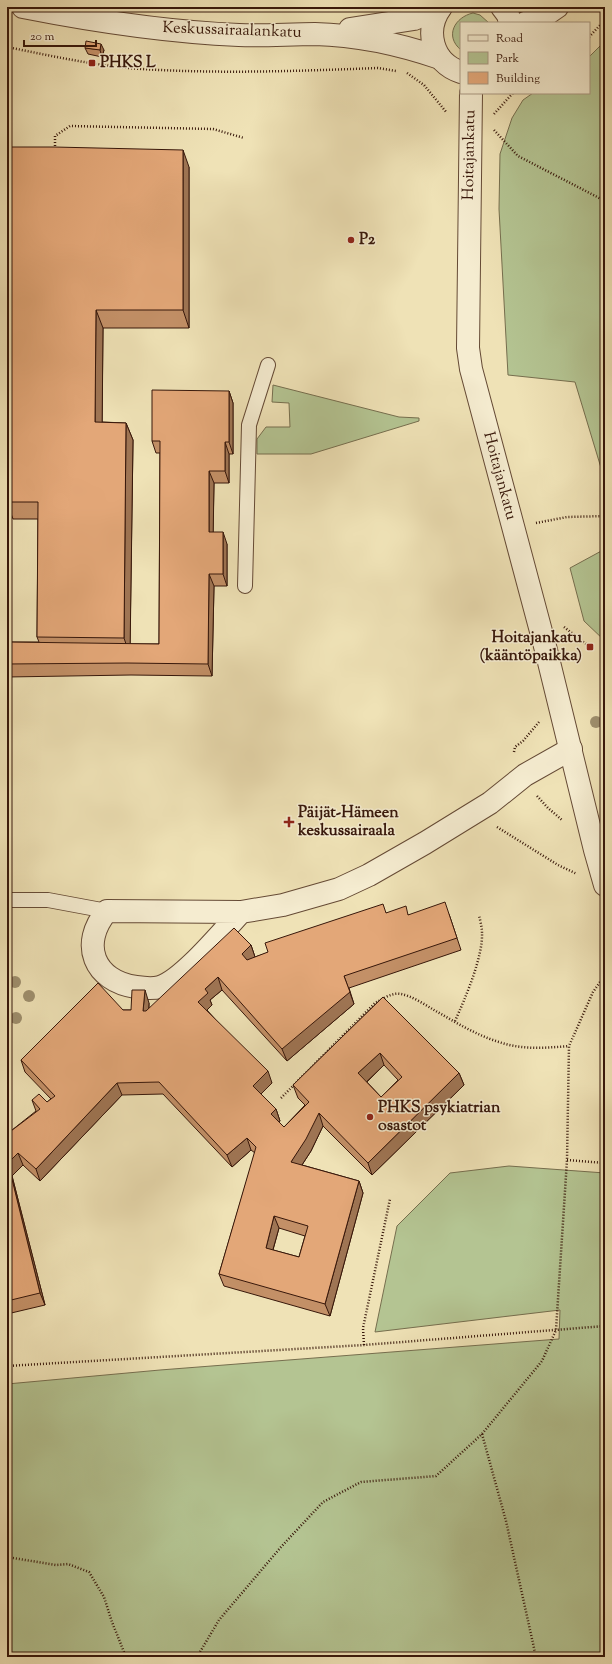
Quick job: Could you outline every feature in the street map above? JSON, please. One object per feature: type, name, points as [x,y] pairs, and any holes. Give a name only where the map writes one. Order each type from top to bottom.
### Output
[{"type":"street","name":"Keskussairaalankatu","points":[[23,7],[132,26],[191,32],[241,35],[316,34],[380,40],[440,58]]},
{"type":"street","points":[[316,34],[414,19],[440,7]]},
{"type":"street","points":[[440,7],[433,20],[431,33],[433,46],[440,58],[448,66],[460,72]]},
{"type":"street","points":[[502,7],[508,15],[510,22]]},
{"type":"street","points":[[528,22],[544,16],[557,7]]},
{"type":"street","name":"Hoitajankatu","points":[[471,94],[468,340],[471,370],[546,650],[605,885]]},
{"type":"street","points":[[240,912],[186,970],[173,981],[159,987],[142,988],[125,986],[110,979],[100,968],[95,957],[92,944],[95,931],[100,920],[107,911],[240,912],[283,905],[339,889],[369,875],[425,843],[490,803],[525,775],[570,749]]},
{"type":"lane","points":[[245,586],[249,425],[268,365]]},
{"type":"lane","points":[[7,900],[48,900],[107,911]]},
{"type":"path","points":[[590,36],[605,20]]},
{"type":"path","points":[[7,48],[92,63],[142,69],[258,73],[378,68],[385,69],[406,73],[424,85],[451,118]]},
{"type":"path","points":[[489,117],[494,114],[512,94]]},
{"type":"path","points":[[489,125],[518,156],[605,201]]},
{"type":"path","points":[[55,151],[55,136],[70,126],[213,129],[244,138]]},
{"type":"path","points":[[532,524],[567,517],[605,516]]},
{"type":"path","points":[[560,623],[590,647]]},
{"type":"path","points":[[492,823],[558,865],[578,874]]},
{"type":"path","points":[[455,1022],[475,970],[481,945],[482,932],[479,914]]},
{"type":"path","points":[[196,1657],[219,1620],[281,1547],[323,1502],[361,1482],[436,1476],[482,1434],[542,1361],[556,1330],[567,1160],[569,1046],[594,992],[605,975]]},
{"type":"path","points":[[281,1098],[375,1003],[388,996],[400,994],[414,999],[481,1036],[520,1048],[569,1046]]},
{"type":"path","points":[[567,1160],[605,1163]]},
{"type":"path","points":[[364,1345],[363,1328],[390,1199]]},
{"type":"path","points":[[7,1366],[364,1345],[605,1326]]},
{"type":"path","points":[[482,1434],[506,1521],[536,1657]]},
{"type":"path","points":[[7,1558],[56,1565],[68,1564],[89,1572],[104,1597],[126,1657]]},
{"type":"green space","points":[[473,13],[480,15],[488,22],[460,22],[460,49],[453,39],[454,28],[461,18]]},
{"type":"green space","points":[[605,41],[605,481],[575,382],[508,375],[499,209],[500,154],[512,118],[523,100],[532,94],[590,94],[590,56]]},
{"type":"green space","points":[[273,385],[399,417],[419,418],[419,421],[311,454],[257,454],[257,439],[266,427],[290,427],[289,403],[272,402]]},
{"type":"green space","points":[[605,549],[605,641],[584,621],[570,568]]},
{"type":"green space","points":[[509,1166],[605,1173],[605,1657],[7,1657],[7,1384],[160,1370],[559,1339],[560,1310],[375,1332],[397,1226],[450,1173]]},
{"type":"building","points":[[86,41],[101,44],[100,50],[85,48]]},
{"type":"building","points":[[7,147],[183,150],[183,310],[96,310],[95,422],[126,423],[124,638],[37,637],[38,502],[7,502]]},
{"type":"building","points":[[152,390],[229,391],[229,442],[225,442],[225,471],[209,471],[209,532],[223,532],[223,574],[209,574],[208,664],[7,664],[7,642],[159,644],[160,441],[152,441]]},
{"type":"building","name":"PHKS psykiatrian osastot","points":[[445,902],[457,938],[344,976],[350,992],[282,1049],[218,977],[205,989],[208,993],[198,1002],[268,1071],[253,1086],[276,1109],[271,1114],[284,1127],[309,1102],[293,1085],[383,997],[459,1073],[368,1163],[319,1113],[306,1139],[291,1162],[359,1181],[325,1304],[219,1274],[256,1147],[247,1138],[227,1155],[159,1082],[117,1083],[36,1169],[18,1153],[8,1163],[40,1293],[7,1301],[7,1134],[40,1109],[32,1100],[39,1094],[47,1102],[55,1096],[21,1060],[98,983],[123,1010],[131,1010],[132,990],[145,990],[143,1011],[146,1011],[234,928],[251,945],[242,954],[247,960],[268,952],[265,943],[383,904],[386,913],[406,906],[408,915]],"holes":[[[380,1053],[402,1077],[381,1097],[358,1073]],[[274,1216],[308,1226],[299,1257],[266,1248]]]},
{"type":"place","name":"PHKS L","points":[[92,63]]},
{"type":"place","name":"P2","points":[[351,240]]},
{"type":"place","name":"Hoitajankatu (kääntöpaikka)","points":[[590,647]]},
{"type":"place","name":"Päijät-Hämeen keskussairaala","points":[[289,822]]},
{"type":"place","name":"PHKS psykiatrian osastot","points":[[370,1117]]}]
